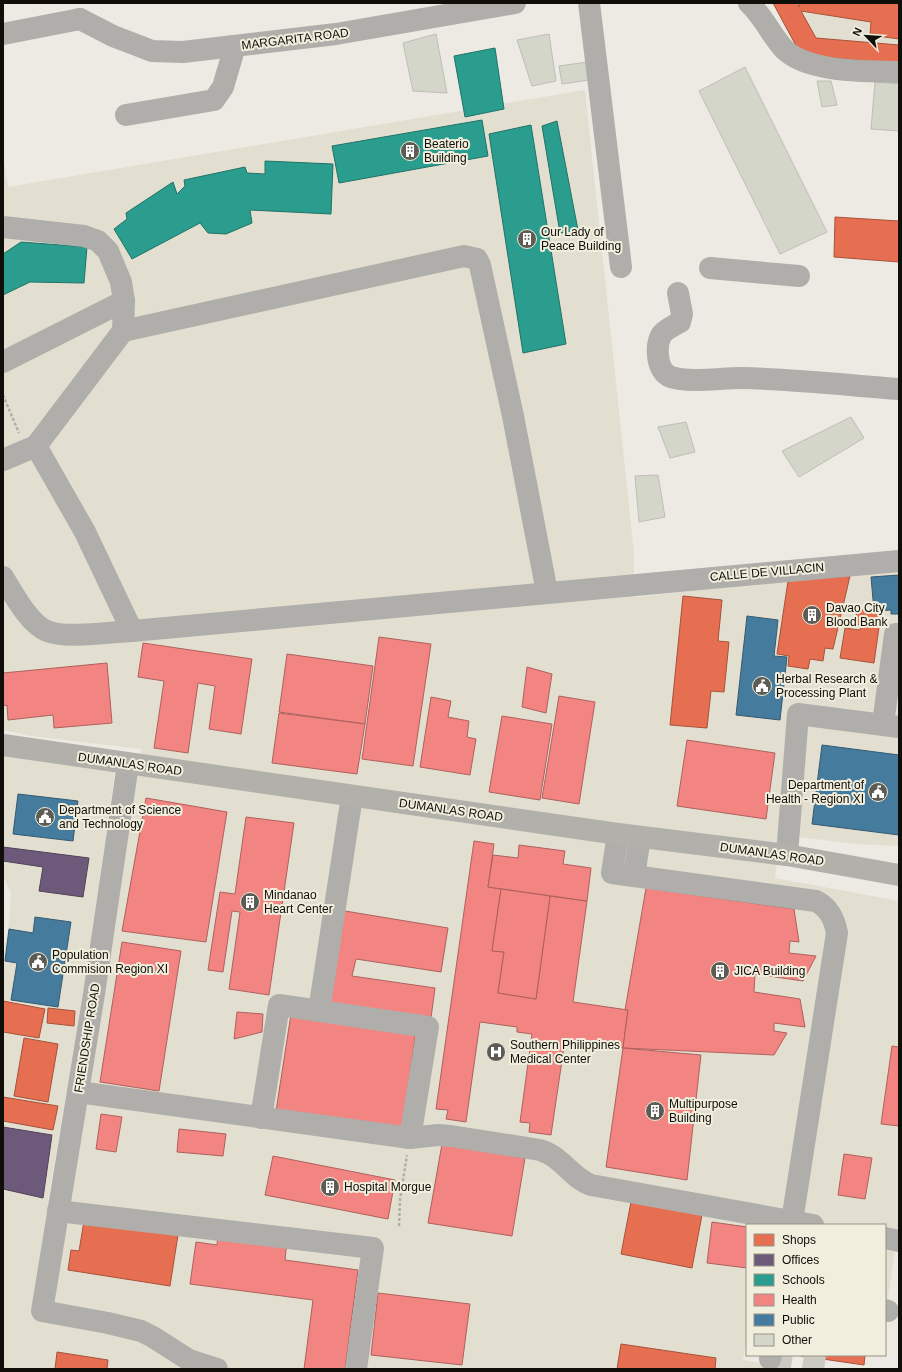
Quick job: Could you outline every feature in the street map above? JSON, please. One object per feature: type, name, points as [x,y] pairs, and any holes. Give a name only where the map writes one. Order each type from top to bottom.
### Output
[{"type":"main road","name":"DUMANLAS ROAD","points":[[3,745],[618,834],[786,855],[897,874]]},
{"type":"street","name":"MARGARITA ROAD","points":[[77,11],[113,36],[152,50],[183,52],[336,34],[471,7],[515,3]]},
{"type":"street","points":[[589,3],[621,267]]},
{"type":"street","points":[[749,3],[761,14],[785,49],[801,61],[851,70],[899,72]]},
{"type":"street","points":[[3,34],[77,11]]},
{"type":"street","points":[[126,115],[214,100],[223,87],[235,46]]},
{"type":"street","points":[[3,227],[84,236],[98,241],[108,251],[121,282],[124,301],[122,331],[31,448],[3,460]]},
{"type":"street","points":[[122,331],[464,256],[477,259],[480,264],[513,416],[547,592]]},
{"type":"street","points":[[710,268],[799,276]]},
{"type":"street","points":[[678,293],[682,314],[680,322],[663,332],[658,342],[659,357],[662,369],[669,376],[679,379],[741,378],[899,389]]},
{"type":"street","points":[[3,362],[124,301]]},
{"type":"street","points":[[31,448],[85,532],[132,631]]},
{"type":"street","name":"CALLE DE VILLACIN","points":[[3,577],[28,615],[46,631],[60,634],[132,631],[899,561]]},
{"type":"street","points":[[786,855],[798,714],[891,726],[895,634],[899,634]]},
{"type":"street","name":"FRIENDSHIP ROAD","points":[[128,764],[94,994],[42,1312],[108,1323],[140,1331],[153,1337],[189,1360],[216,1369]]},
{"type":"street","points":[[319,1011],[352,796]]},
{"type":"street","points":[[618,834],[612,873],[816,901],[824,905],[835,921],[837,933],[792,1221]]},
{"type":"street","points":[[634,876],[640,837]]},
{"type":"street","points":[[261,1118],[279,1005],[428,1027],[410,1138]]},
{"type":"street","points":[[78,1092],[410,1138],[438,1135],[451,1136],[540,1150],[551,1153],[576,1176],[590,1185],[808,1224]]},
{"type":"street","points":[[58,1211],[372,1248],[356,1369]]},
{"type":"street","points":[[886,1238],[899,1241]]},
{"type":"path","points":[[3,395],[31,448]]},
{"type":"path","points":[[399,1226],[400,1199],[410,1138]]},
{"type":"shaded area","points":[[773,3],[899,3],[899,65],[801,55]]},
{"type":"shaded area","points":[[585,90],[634,553],[634,597],[899,569],[899,846],[856,844],[781,835],[775,878],[899,901],[899,1224],[888,1299],[886,1299],[886,1224],[746,1224],[746,1342],[743,1360],[798,1369],[3,1369],[3,958],[9,923],[11,892],[3,877],[3,755],[115,772],[81,1011],[48,1200],[69,1203],[141,749],[31,736],[3,730],[3,155],[8,187]]},
{"type":"building: Shops","points":[[773,3],[797,3],[799,7],[800,3],[899,3],[899,39],[870,35],[871,22],[801,11],[816,38],[899,45],[899,64],[801,55]]},
{"type":"building: Shops","points":[[835,217],[899,221],[899,262],[834,257]]},
{"type":"building: Shops","name":"Davao City Blood Bank","points":[[850,576],[833,649],[825,648],[823,661],[810,659],[808,669],[788,666],[789,656],[777,654],[788,581]]},
{"type":"building: Shops","points":[[683,596],[722,600],[718,641],[729,642],[724,692],[711,691],[707,728],[670,725]]},
{"type":"building: Shops","points":[[857,609],[881,613],[874,663],[840,658],[845,628],[860,630],[861,625],[855,624]]},
{"type":"building: Shops","points":[[3,1001],[45,1009],[39,1038],[3,1032]]},
{"type":"building: Shops","points":[[48,1008],[75,1011],[74,1026],[47,1023]]},
{"type":"building: Shops","points":[[24,1038],[58,1044],[48,1102],[14,1096]]},
{"type":"building: Shops","points":[[3,1097],[58,1106],[53,1130],[3,1121]]},
{"type":"building: Shops","points":[[631,1202],[702,1215],[692,1268],[621,1254]]},
{"type":"building: Shops","points":[[84,1221],[178,1235],[170,1286],[68,1270],[71,1250],[79,1251]]},
{"type":"building: Shops","points":[[621,1344],[716,1358],[715,1369],[617,1369]]},
{"type":"building: Shops","points":[[57,1352],[108,1360],[107,1369],[55,1369]]},
{"type":"building: Shops","points":[[802,1356],[865,1356],[864,1365]]},
{"type":"building: Offices","points":[[3,847],[89,858],[83,897],[39,891],[43,867],[3,861]]},
{"type":"building: Offices","points":[[3,1127],[52,1135],[43,1198],[3,1189]]},
{"type":"building: Schools","points":[[495,48],[504,109],[465,117],[454,56]]},
{"type":"building: Schools","name":"Beaterio Building","points":[[482,120],[488,156],[339,183],[332,146]]},
{"type":"building: Schools","points":[[557,121],[578,230],[560,233],[542,126]]},
{"type":"building: Schools","name":"Our Lady of Peace Building","points":[[531,125],[566,344],[523,353],[489,134]]},
{"type":"building: Schools","points":[[265,161],[333,164],[331,214],[250,210],[252,223],[226,234],[208,233],[200,223],[132,259],[114,229],[127,219],[126,213],[173,182],[177,194],[185,186],[184,180],[245,167],[247,173],[265,174]]},
{"type":"building: Schools","points":[[21,242],[87,247],[84,283],[30,282],[3,295],[3,254]]},
{"type":"building: Health","points":[[379,637],[431,644],[413,766],[362,759]]},
{"type":"building: Health","points":[[143,643],[252,659],[241,734],[209,729],[215,686],[198,683],[188,753],[154,748],[164,681],[138,677]]},
{"type":"building: Health","points":[[287,654],[373,666],[365,724],[279,712]]},
{"type":"building: Health","points":[[107,663],[112,723],[54,728],[53,715],[8,720],[7,705],[3,706],[3,673]]},
{"type":"building: Health","points":[[527,667],[552,674],[546,713],[522,707]]},
{"type":"building: Health","points":[[559,696],[595,702],[579,804],[542,798]]},
{"type":"building: Health","points":[[431,697],[451,701],[448,717],[469,721],[467,737],[476,739],[470,775],[420,767]]},
{"type":"building: Health","points":[[279,713],[365,724],[357,774],[272,763]]},
{"type":"building: Health","points":[[502,716],[552,724],[540,800],[489,792]]},
{"type":"building: Health","points":[[687,740],[775,753],[766,819],[677,806]]},
{"type":"building: Health","points":[[146,798],[227,812],[206,942],[122,931]]},
{"type":"building: Health","name":"Mindanao Heart Center","points":[[246,817],[294,823],[269,995],[229,989],[240,912],[232,911],[223,972],[208,970],[220,892],[235,894]]},
{"type":"building: Health","points":[[474,841],[494,844],[488,887],[501,889],[492,951],[504,952],[498,993],[536,999],[550,896],[587,901],[573,1002],[628,1010],[623,1048],[565,1040],[551,1135],[529,1132],[530,1123],[520,1122],[532,1034],[517,1032],[517,1027],[480,1022],[466,1122],[446,1119],[448,1110],[436,1109]]},
{"type":"building: Health","points":[[519,845],[565,851],[563,864],[591,868],[587,901],[488,887],[493,855],[518,858]]},
{"type":"building: Health","name":"JICA Building","points":[[646,888],[794,909],[799,942],[790,941],[789,953],[816,956],[803,981],[755,974],[754,992],[800,999],[805,1027],[774,1023],[774,1031],[787,1033],[774,1055],[623,1048],[628,1010],[625,1010]]},
{"type":"building: Health","points":[[501,889],[550,896],[536,999],[498,993],[504,952],[492,951]]},
{"type":"building: Health","points":[[339,910],[448,928],[441,972],[356,959],[352,976],[435,988],[431,1018],[327,1002]]},
{"type":"building: Health","points":[[122,942],[181,951],[159,1091],[100,1082]]},
{"type":"building: Health","points":[[237,1012],[263,1014],[262,1032],[234,1039]]},
{"type":"building: Health","points":[[291,1014],[416,1031],[402,1129],[276,1111]]},
{"type":"building: Health","points":[[892,1046],[899,1047],[899,1126],[881,1124]]},
{"type":"building: Health","name":"Multipurpose Building","points":[[623,1048],[701,1055],[687,1180],[606,1167]]},
{"type":"building: Health","points":[[101,1114],[122,1117],[116,1152],[96,1149]]},
{"type":"building: Health","points":[[179,1129],[226,1134],[223,1156],[177,1152]]},
{"type":"building: Health","points":[[442,1144],[525,1158],[512,1236],[428,1223]]},
{"type":"building: Health","points":[[844,1154],[872,1158],[865,1199],[838,1195]]},
{"type":"building: Health","name":"Hospital Morgue","points":[[273,1156],[395,1180],[388,1219],[265,1195]]},
{"type":"building: Health","points":[[712,1222],[746,1227],[746,1268],[707,1263]]},
{"type":"building: Health","points":[[218,1232],[287,1241],[285,1260],[358,1270],[345,1369],[304,1369],[313,1300],[190,1284],[196,1242],[217,1245]]},
{"type":"building: Health","points":[[378,1293],[470,1304],[462,1365],[371,1355]]},
{"type":"building: Public","points":[[899,575],[899,614],[891,614],[891,610],[874,611],[871,577]]},
{"type":"building: Public","points":[[747,616],[778,620],[774,656],[787,657],[780,720],[736,715]]},
{"type":"building: Public","points":[[822,745],[899,755],[899,835],[812,824]]},
{"type":"building: Public","name":"Department of Science and Technology","points":[[18,794],[78,801],[73,841],[13,834]]},
{"type":"building: Public","name":"Population Commision Region XI","points":[[35,917],[71,922],[58,1007],[11,1000],[17,963],[5,961],[9,929],[33,933]]},
{"type":"building: Other","points":[[436,34],[447,93],[413,91],[403,43]]},
{"type":"building: Other","points":[[549,34],[556,81],[532,86],[517,40]]},
{"type":"building: Other","points":[[587,62],[589,80],[562,84],[559,66]]},
{"type":"building: Other","points":[[745,67],[827,232],[780,254],[699,91]]},
{"type":"building: Other","points":[[817,81],[831,81],[837,105],[822,107]]},
{"type":"building: Other","points":[[875,82],[899,84],[899,131],[871,129]]},
{"type":"building: Other","points":[[851,417],[864,438],[799,477],[782,451]]},
{"type":"building: Other","points":[[686,422],[695,452],[670,458],[658,427]]},
{"type":"building: Other","points":[[658,475],[665,517],[639,522],[635,476]]},
{"type":"tunnel","points":[[770,1359],[835,1369]]},
{"type":"place","name":"Beaterio Building","points":[[410,151]]},
{"type":"place","name":"Our Lady of Peace Building","points":[[527,239]]},
{"type":"place","name":"Davao City Blood Bank","points":[[812,615]]},
{"type":"place","name":"Herbal Research & Processing Plant","points":[[762,686]]},
{"type":"place","name":"Department of Health - Region XI","points":[[878,792]]},
{"type":"place","name":"Department of Science and Technology","points":[[45,817]]},
{"type":"place","name":"Mindanao Heart Center","points":[[250,902]]},
{"type":"place","name":"Population Commision Region XI","points":[[38,962]]},
{"type":"place","name":"JICA Building","points":[[720,971]]},
{"type":"place","name":"Southern Philippines Medical Center","points":[[496,1052]]},
{"type":"place","name":"Multipurpose Building","points":[[655,1111]]},
{"type":"place","name":"Hospital Morgue","points":[[330,1187]]}]
